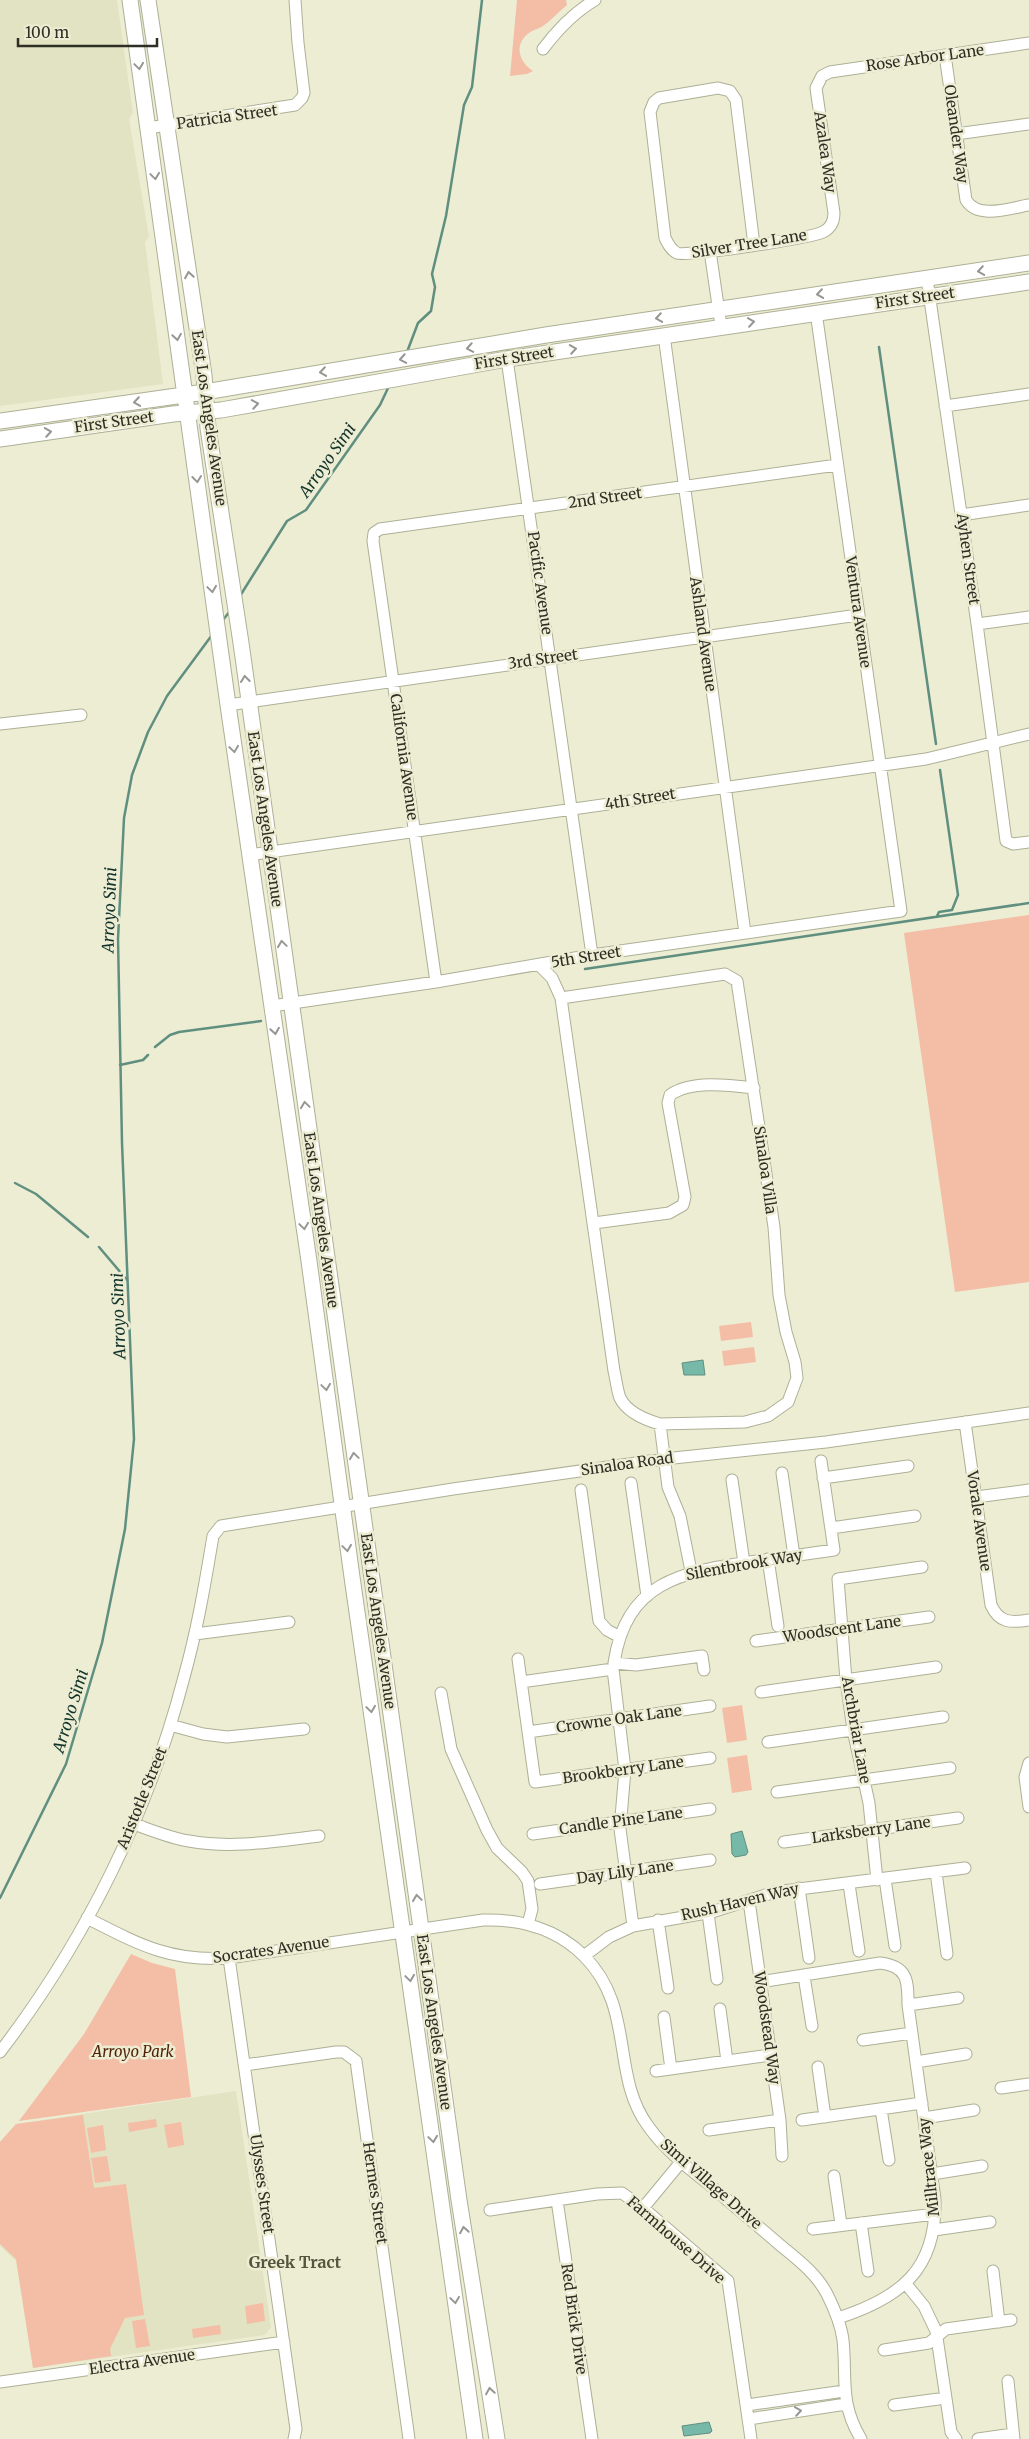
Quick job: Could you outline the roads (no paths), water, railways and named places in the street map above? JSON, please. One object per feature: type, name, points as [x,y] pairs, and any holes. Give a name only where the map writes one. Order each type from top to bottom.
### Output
[{"type":"main road","name":"East Los Angeles Avenue","points":[[130,0],[249,855],[475,2439]]},
{"type":"main road","name":"East Los Angeles Avenue","points":[[148,0],[205,392],[224,538],[241,644],[459,2200],[497,2439]]},
{"type":"main road","name":"First Street","points":[[0,421],[205,392],[719,309],[1029,263]]},
{"type":"main road","name":"First Street","points":[[0,439],[207,411],[319,393],[364,383],[664,334],[1029,282]]},
{"type":"street","name":"Patricia Street","points":[[148,128],[288,108],[302,98],[303,86],[296,0]]},
{"type":"street","points":[[543,49],[557,30],[579,10],[595,0]]},
{"type":"street","name":"Rose Arbor Lane","points":[[822,76],[830,72],[1029,43]]},
{"type":"street","name":"Oleander Way","points":[[945,55],[965,196],[973,209],[982,212],[1029,205]]},
{"type":"street","name":"Azalea Way","points":[[822,76],[816,88],[834,213],[832,223],[828,228]]},
{"type":"street","name":"Silver Tree Lane","points":[[754,245],[736,100],[730,91],[718,88],[663,96],[654,102],[650,112],[665,238],[671,248],[684,254],[710,251],[754,245],[818,233],[828,228]]},
{"type":"street","points":[[956,134],[1029,124]]},
{"type":"street","points":[[710,251],[721,326]]},
{"type":"street","name":"Ayhen Street","points":[[927,279],[1006,840],[1013,844],[1029,842]]},
{"type":"street","name":"Ventura Avenue","points":[[816,312],[901,911]]},
{"type":"street","name":"Ashland Avenue","points":[[664,334],[745,933]]},
{"type":"street","name":"Pacific Avenue","points":[[507,359],[573,810],[592,955]]},
{"type":"street","points":[[945,406],[1029,394]]},
{"type":"street","name":"2nd Street","points":[[374,533],[380,529],[837,465]]},
{"type":"street","points":[[961,515],[1029,505]]},
{"type":"street","name":"California Avenue","points":[[374,533],[373,541],[436,982]]},
{"type":"street","name":"3rd Street","points":[[228,705],[858,615]]},
{"type":"street","points":[[977,624],[1029,617]]},
{"type":"street","points":[[0,724],[81,715]]},
{"type":"street","name":"4th Street","points":[[249,855],[926,759],[1029,734]]},
{"type":"street","name":"5th Street","points":[[272,1006],[436,982],[592,955],[901,911]]},
{"type":"street","name":"Sinaloa Villa","points":[[539,965],[552,978],[562,998],[614,1371],[620,1399],[634,1412],[660,1424],[746,1422],[768,1416],[788,1402],[794,1392],[797,1378],[796,1362],[786,1332],[779,1295],[774,1228],[737,981],[725,974],[562,998]]},
{"type":"street","points":[[594,1223],[669,1213],[683,1205],[685,1197],[668,1103],[670,1095],[687,1087],[737,1086],[754,1088]]},
{"type":"street","name":"Sinaloa Road","points":[[227,1524],[342,1508],[664,1457],[826,1442],[1029,1413]]},
{"type":"street","name":"Vorale Avenue","points":[[965,1422],[991,1605],[999,1617],[1009,1622],[1029,1620]]},
{"type":"street","points":[[660,1424],[668,1487],[680,1516],[691,1572]]},
{"type":"street","points":[[821,1462],[831,1528],[915,1516]]},
{"type":"street","points":[[823,1478],[908,1466]]},
{"type":"street","points":[[782,1473],[794,1556]]},
{"type":"street","points":[[732,1480],[744,1563]]},
{"type":"street","points":[[631,1483],[647,1596]]},
{"type":"street","points":[[581,1490],[600,1620],[607,1630],[620,1636]]},
{"type":"street","points":[[976,1497],[1029,1490]]},
{"type":"street","name":"Aristotle Street","points":[[0,2052],[43,1991],[87,1918],[134,1824],[170,1725],[195,1634],[213,1536],[221,1526],[227,1524]]},
{"type":"street","name":"Silentbrook Way","points":[[633,1926],[620,1822],[625,1770],[618,1719],[614,1666],[620,1636],[634,1610],[647,1596],[674,1578],[691,1572],[834,1550],[831,1528]]},
{"type":"street","points":[[768,1560],[778,1626]]},
{"type":"street","name":"Archbriar Lane","points":[[895,1946],[853,1730],[846,1680],[838,1579],[922,1567]]},
{"type":"street","name":"Woodscent Lane","points":[[756,1641],[929,1617]]},
{"type":"street","points":[[195,1634],[289,1622]]},
{"type":"street","points":[[521,1682],[614,1666],[702,1656],[704,1670]]},
{"type":"street","points":[[518,1660],[528,1732]]},
{"type":"street","points":[[761,1692],[936,1667]]},
{"type":"street","points":[[441,1693],[451,1749],[487,1830],[497,1848],[528,1881],[532,1909],[528,1924]]},
{"type":"street","name":"Crowne Oak Lane","points":[[528,1732],[710,1706]]},
{"type":"street","points":[[768,1742],[943,1717]]},
{"type":"street","points":[[170,1725],[203,1734],[227,1737],[304,1728]]},
{"type":"street","name":"Brookberry Lane","points":[[528,1732],[535,1782],[710,1758]]},
{"type":"street","points":[[1029,1762],[1025,1777],[1029,1807]]},
{"type":"street","points":[[777,1792],[950,1768]]},
{"type":"street","name":"Candle Pine Lane","points":[[533,1834],[710,1809]]},
{"type":"street","name":"Larksberry Lane","points":[[784,1842],[958,1818]]},
{"type":"street","points":[[134,1824],[188,1841],[213,1844],[241,1845],[319,1836]]},
{"type":"street","name":"Day Lily Lane","points":[[540,1884],[710,1860]]},
{"type":"street","name":"Rush Haven Way","points":[[584,1956],[610,1937],[633,1926],[658,1920],[708,1913],[799,1888],[849,1884],[965,1868]]},
{"type":"street","points":[[936,1872],[947,1954]]},
{"type":"street","points":[[849,1884],[859,1951]]},
{"type":"street","points":[[799,1888],[809,1958]]},
{"type":"street","name":"Woodstead Way","points":[[749,1901],[780,2120],[782,2156]]},
{"type":"street","points":[[708,1913],[717,1979]]},
{"type":"street","name":"Socrates Avenue","points":[[87,1918],[140,1945],[172,1956],[205,1959],[229,1958],[403,1930]]},
{"type":"street","name":"Simi Village Drive","points":[[403,1930],[483,1920],[508,1920],[528,1924],[552,1933],[584,1956],[601,1977],[613,2000],[619,2022],[630,2092],[648,2126],[681,2162],[807,2268],[826,2293],[838,2318],[843,2340],[846,2404],[861,2439]]},
{"type":"street","points":[[658,1920],[668,1988]]},
{"type":"street","name":"Ulysses Street","points":[[229,1958],[296,2429],[294,2439]]},
{"type":"street","name":"Milltrace Way","points":[[804,1976],[880,1963],[891,1964],[899,1969],[906,1978],[908,2005],[932,2174],[935,2214],[934,2230],[924,2258],[906,2284],[879,2303],[838,2318]]},
{"type":"street","points":[[760,1982],[804,1976],[812,2026]]},
{"type":"street","points":[[908,2005],[958,1998]]},
{"type":"street","points":[[720,2009],[727,2061]]},
{"type":"street","points":[[664,2017],[671,2069]]},
{"type":"street","points":[[863,2040],[912,2033]]},
{"type":"street","name":"Hermes Street","points":[[245,2065],[336,2052],[344,2052],[356,2061],[409,2439]]},
{"type":"street","points":[[916,2062],[966,2054]]},
{"type":"street","points":[[656,2071],[770,2055]]},
{"type":"street","points":[[818,2067],[825,2117]]},
{"type":"street","points":[[1001,2088],[1029,2084]]},
{"type":"street","points":[[802,2120],[922,2103]]},
{"type":"street","points":[[882,2109],[889,2160]]},
{"type":"street","points":[[924,2118],[974,2110]]},
{"type":"street","points":[[708,2130],[780,2120]]},
{"type":"street","points":[[643,2208],[681,2162]]},
{"type":"street","points":[[932,2174],[982,2166]]},
{"type":"street","points":[[834,2176],[841,2224]]},
{"type":"street","name":"Farmhouse Drive","points":[[490,2210],[622,2193],[643,2208],[728,2282],[751,2439]]},
{"type":"street","name":"Red Brick Drive","points":[[557,2200],[592,2439]]},
{"type":"street","points":[[813,2228],[935,2214]]},
{"type":"street","points":[[934,2230],[990,2222]]},
{"type":"street","points":[[861,2223],[868,2271]]},
{"type":"street","points":[[884,2350],[929,2343],[946,2330],[1005,2321],[992,2271]]},
{"type":"street","points":[[906,2284],[924,2306],[937,2338],[951,2432],[956,2439]]},
{"type":"street","name":"Electra Avenue","points":[[0,2382],[284,2342]]},
{"type":"street","points":[[978,2439],[1014,2437],[1008,2381]]},
{"type":"street","points":[[747,2405],[844,2391]]},
{"type":"street","points":[[894,2405],[946,2398]]},
{"type":"street","points":[[749,2419],[846,2404]]},
{"type":"water","points":[[703,1360],[705,1375],[684,1375],[682,1363]]},
{"type":"water","points":[[742,1831],[748,1852],[746,1855],[735,1857],[732,1854],[731,1834]]},
{"type":"water","points":[[709,2422],[712,2431],[710,2433],[684,2436],[682,2426]]},
{"type":"waterway","name":"Arroyo Simi","points":[[407,352],[418,323],[431,311],[435,287],[432,274],[446,216],[464,105],[472,87],[482,0]]},
{"type":"waterway","points":[[879,347],[936,744]]},
{"type":"waterway","name":"Arroyo Simi","points":[[240,596],[287,521],[306,510],[380,405],[389,386]]},
{"type":"waterway","name":"Arroyo Simi","points":[[223,620],[230,611]]},
{"type":"waterway","name":"Arroyo Simi","points":[[0,1898],[66,1764],[102,1643],[125,1529],[134,1439],[122,1143],[118,939],[124,818],[132,775],[148,732],[167,696],[212,635]]},
{"type":"waterway","points":[[937,916],[939,912],[952,910],[958,895],[940,770]]},
{"type":"waterway","points":[[585,969],[1029,903]]},
{"type":"waterway","points":[[155,1047],[170,1035],[179,1032],[261,1021]]},
{"type":"waterway","points":[[120,1065],[143,1060],[148,1055]]},
{"type":"waterway","points":[[15,1183],[36,1194],[88,1237]]},
{"type":"waterway","points":[[99,1247],[127,1280]]},
{"type":"district","name":"Greek Tract","points":[[295,2262]]},
{"type":"park label","name":"Arroyo Park","points":[[133,2052]]}]
